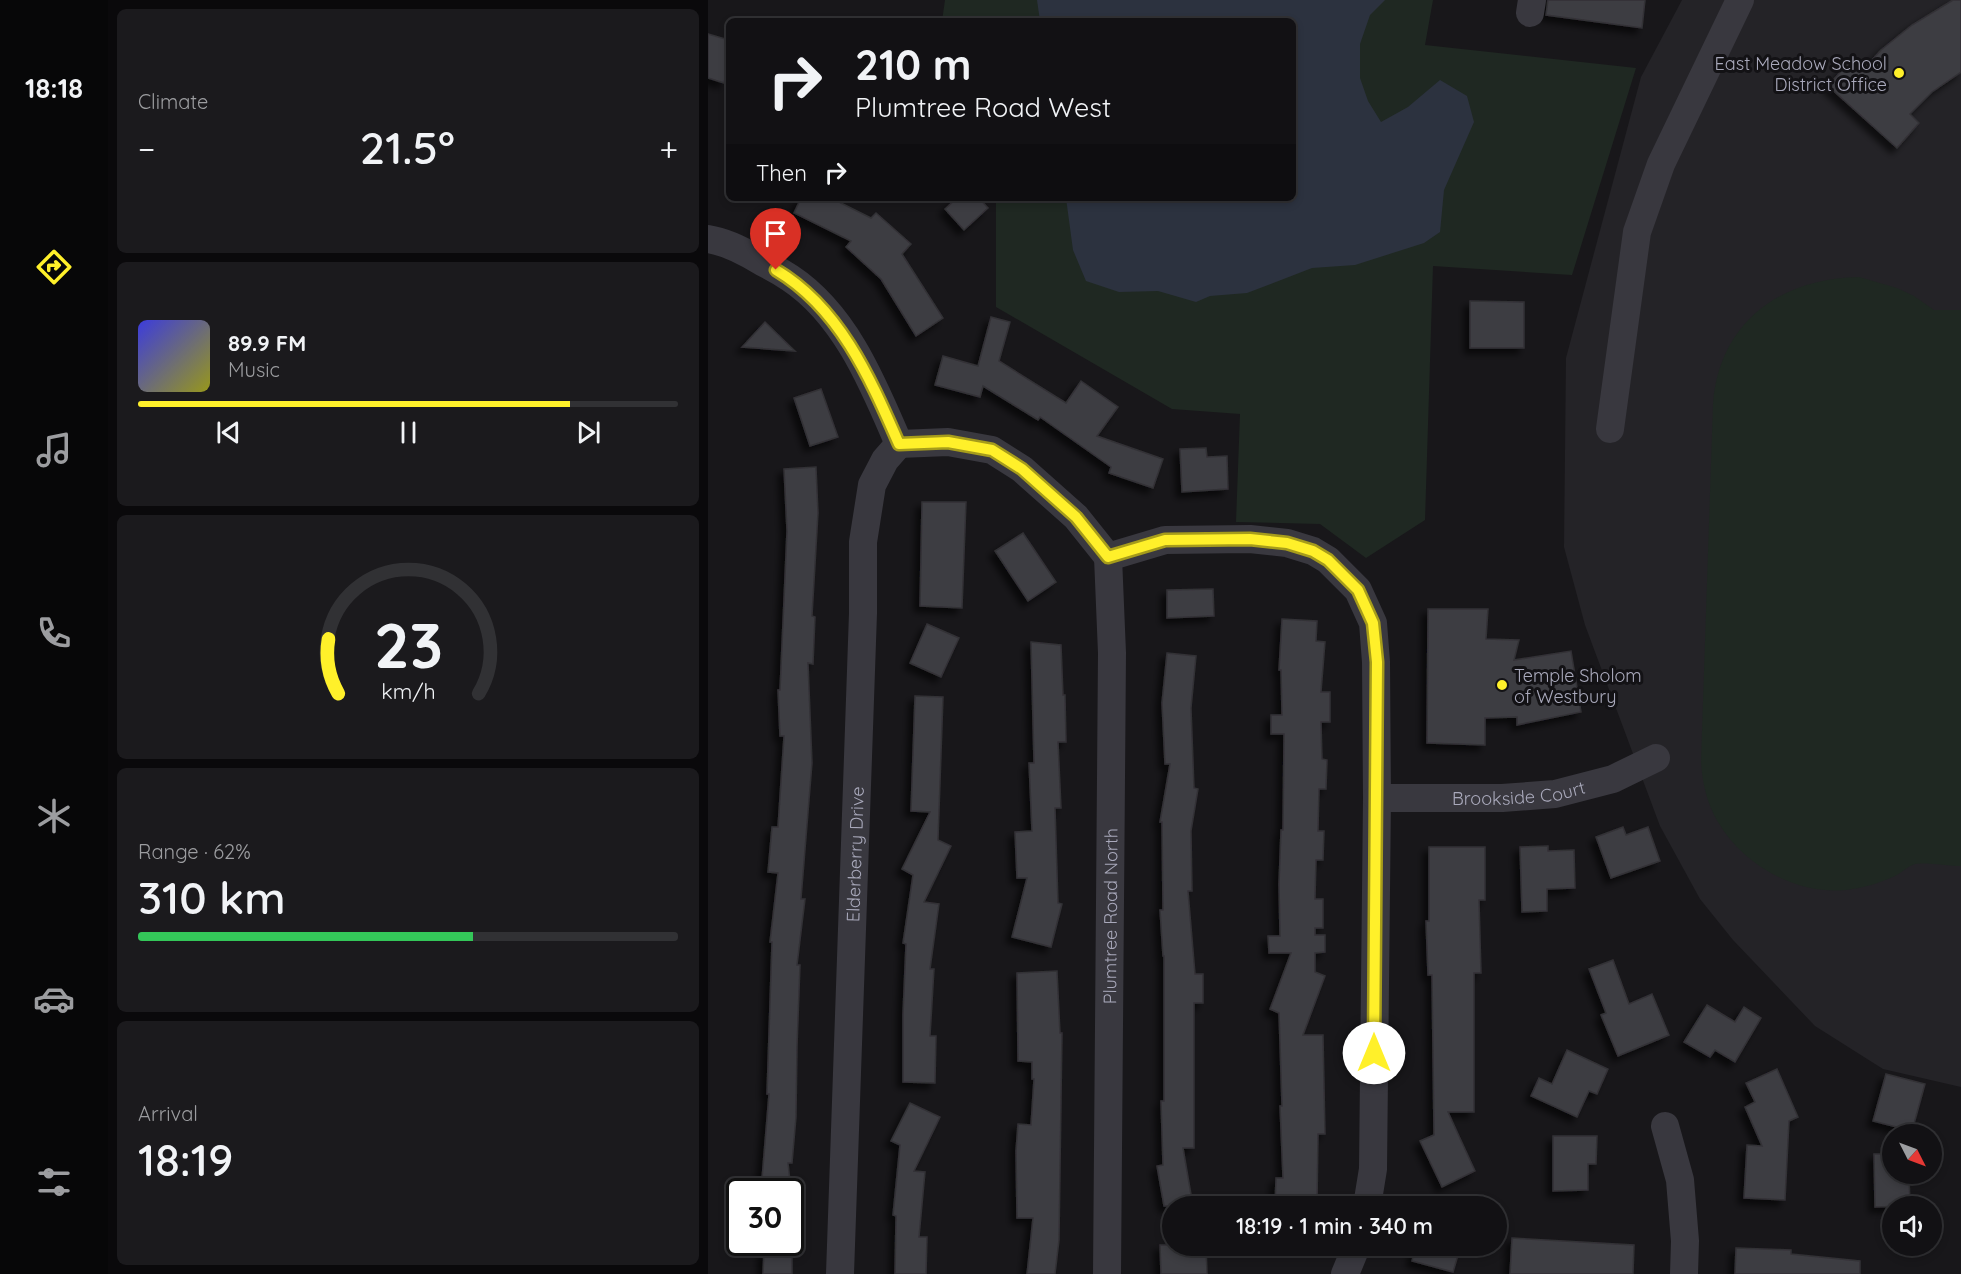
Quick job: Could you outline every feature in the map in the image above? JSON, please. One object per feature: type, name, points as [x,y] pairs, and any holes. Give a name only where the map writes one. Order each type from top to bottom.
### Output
[{"type":"street","points":[[1610,429],[1637,232],[1661,164],[1740,0]]},
{"type":"street","points":[[708,239],[743,251],[792,279],[823,308],[850,343],[899,444],[948,442],[992,450],[1022,469],[1076,517],[1108,557],[1165,540],[1250,539],[1287,543],[1313,551],[1328,560],[1358,590],[1373,623],[1377,662],[1373,1169],[1369,1196]]},
{"type":"street","name":"Elderberry Drive","points":[[840,1274],[862,637],[863,542],[872,485],[885,460],[899,444]]},
{"type":"street","name":"Plumtree Road North","points":[[1107,1274],[1112,665],[1108,557]]},
{"type":"street","name":"Brookside Court","points":[[1377,798],[1502,798],[1555,794],[1613,779],[1656,758]]},
{"type":"street","points":[[1665,1126],[1680,1180],[1684,1274]]},
{"type":"street","points":[[1345,1274],[1352,1256]]},
{"type":"shaded area","points":[[945,0],[1433,0],[1425,45],[1636,68],[1572,275],[1433,266],[1425,520],[1366,558],[1320,524],[1236,522],[1240,414],[1172,409],[996,307],[996,201],[1296,201],[1296,18],[942,18]]},
{"type":"shaded area","points":[[1682,0],[1961,0],[1961,1087],[1883,1069],[1815,1026],[1733,940],[1700,899],[1660,826],[1585,625],[1564,547],[1566,358],[1641,77]]},
{"type":"shaded area","points":[[1859,277],[1897,288],[1914,296],[1934,310],[1961,310],[1961,866],[1915,864],[1895,876],[1871,885],[1846,890],[1827,890],[1808,888],[1790,882],[1756,864],[1729,837],[1718,822],[1706,793],[1701,761],[1713,404],[1718,375],[1727,350],[1741,328],[1759,310],[1780,296],[1804,286],[1830,279]]},
{"type":"water","points":[[1037,0],[1385,0],[1370,15],[1360,44],[1360,78],[1368,101],[1381,122],[1408,107],[1440,80],[1467,96],[1474,122],[1444,190],[1440,232],[1424,243],[1355,265],[1312,268],[1247,293],[1210,296],[1196,302],[1158,291],[1119,292],[1086,281],[1073,250],[1066,201],[1296,201],[1296,18],[1040,18]]},
{"type":"building","points":[[1548,0],[1645,0],[1642,28],[1546,15]]},
{"type":"building","name":"East Meadow School District Office","points":[[1953,0],[1961,0],[1961,72],[1932,92],[1910,114],[1919,123],[1897,148],[1828,86],[1849,62],[1861,72],[1881,50],[1912,25]]},
{"type":"building","points":[[708,34],[726,39],[726,75],[724,83],[708,78]]},
{"type":"building","points":[[800,201],[837,201],[871,218],[876,213],[911,244],[902,254],[943,318],[916,336],[881,279],[846,247],[851,241],[794,213]]},
{"type":"building","points":[[954,201],[982,201],[988,208],[964,230],[945,209]]},
{"type":"building","points":[[1470,301],[1524,302],[1524,348],[1470,348]]},
{"type":"building","points":[[991,317],[1010,322],[999,361],[1066,403],[1081,381],[1118,407],[1097,436],[1163,459],[1153,488],[1109,473],[1111,467],[1040,417],[1038,420],[983,386],[980,397],[935,385],[943,356],[978,366]]},
{"type":"building","points":[[765,322],[795,351],[742,347]]},
{"type":"building","points":[[821,389],[838,437],[810,446],[794,398]]},
{"type":"building","points":[[1206,448],[1207,457],[1227,456],[1228,489],[1182,492],[1180,449]]},
{"type":"building","points":[[816,467],[818,513],[812,616],[815,617],[813,664],[808,663],[812,763],[801,899],[805,899],[797,965],[800,965],[796,1117],[792,1163],[788,1163],[790,1178],[762,1178],[769,1094],[767,1094],[772,942],[770,942],[778,873],[768,872],[772,827],[778,827],[784,736],[780,736],[778,690],[780,690],[787,531],[784,469]]},
{"type":"building","points":[[922,502],[966,502],[962,608],[920,606]]},
{"type":"building","points":[[1023,533],[1056,582],[1028,601],[995,551]]},
{"type":"building","points":[[1213,589],[1214,616],[1167,618],[1167,590]]},
{"type":"building","name":"Temple Sholom of Westbury","points":[[1428,609],[1488,609],[1486,639],[1519,640],[1514,660],[1571,651],[1581,712],[1517,725],[1517,717],[1485,718],[1485,745],[1427,743]]},
{"type":"building","points":[[1282,619],[1317,621],[1316,641],[1325,642],[1321,692],[1330,692],[1330,722],[1321,722],[1322,759],[1327,760],[1326,789],[1319,789],[1318,831],[1324,831],[1323,860],[1316,860],[1315,899],[1323,899],[1323,928],[1315,928],[1315,935],[1325,935],[1325,952],[1315,953],[1315,972],[1325,976],[1303,1035],[1323,1035],[1325,1134],[1318,1134],[1317,1196],[1275,1196],[1276,1178],[1283,1178],[1280,1106],[1282,1106],[1279,1013],[1270,1009],[1291,953],[1269,953],[1268,936],[1280,936],[1279,884],[1281,830],[1283,830],[1284,734],[1271,734],[1271,715],[1282,715],[1281,670],[1279,670]]},
{"type":"building","points":[[927,624],[959,638],[941,677],[910,663]]},
{"type":"building","points":[[1031,642],[1061,645],[1063,695],[1065,695],[1066,742],[1058,742],[1061,808],[1055,808],[1058,903],[1062,904],[1051,947],[1012,937],[1027,878],[1017,878],[1015,832],[1032,831],[1029,763],[1034,763]]},
{"type":"building","points":[[1167,653],[1196,656],[1191,708],[1194,788],[1198,789],[1191,831],[1192,891],[1188,891],[1195,974],[1203,974],[1203,1003],[1194,1003],[1194,1148],[1183,1148],[1191,1196],[1162,1196],[1157,1166],[1163,1165],[1161,1101],[1164,1101],[1164,956],[1160,910],[1163,910],[1162,822],[1160,822],[1170,764],[1165,764],[1162,703]]},
{"type":"building","points":[[915,696],[943,697],[938,840],[951,846],[924,902],[939,904],[930,969],[934,969],[930,1036],[936,1036],[935,1083],[903,1082],[906,944],[903,943],[913,875],[902,869],[930,812],[911,811]]},
{"type":"building","points":[[1623,827],[1626,835],[1648,827],[1660,861],[1611,878],[1596,837]]},
{"type":"building","points":[[1548,846],[1548,851],[1574,850],[1575,888],[1547,889],[1547,911],[1522,912],[1520,847]]},
{"type":"building","points":[[1429,847],[1485,847],[1485,900],[1479,900],[1481,973],[1474,973],[1474,1112],[1448,1112],[1475,1171],[1442,1187],[1420,1141],[1434,1135],[1432,975],[1428,975],[1426,921],[1429,921]]},
{"type":"building","points":[[1613,960],[1629,1004],[1652,994],[1669,1035],[1618,1056],[1601,1015],[1606,1013],[1589,969]]},
{"type":"building","points":[[1057,971],[1060,1033],[1062,1033],[1059,1240],[1055,1274],[1027,1274],[1033,1218],[1017,1218],[1016,1151],[1018,1124],[1031,1125],[1034,1079],[1032,1079],[1032,1062],[1018,1061],[1017,973]]},
{"type":"building","points":[[1707,1005],[1735,1022],[1744,1007],[1761,1018],[1735,1062],[1715,1050],[1710,1057],[1684,1042]]},
{"type":"building","points":[[1567,1050],[1608,1069],[1597,1094],[1589,1091],[1577,1117],[1531,1096],[1539,1078],[1552,1084]]},
{"type":"building","points":[[1777,1069],[1798,1117],[1789,1121],[1785,1200],[1744,1198],[1747,1145],[1762,1146],[1745,1107],[1755,1102],[1746,1083]]},
{"type":"building","points":[[1886,1074],[1925,1084],[1914,1124],[1885,1124],[1873,1121]]},
{"type":"building","points":[[910,1103],[940,1117],[914,1171],[925,1172],[919,1237],[927,1237],[926,1274],[895,1274],[896,1216],[893,1215],[900,1145],[891,1141]]},
{"type":"building","points":[[1553,1136],[1597,1136],[1596,1164],[1588,1164],[1588,1190],[1553,1191]]},
{"type":"building","points":[[1874,1154],[1882,1154],[1882,1184],[1909,1184],[1910,1196],[1882,1196],[1882,1207],[1875,1207]]},
{"type":"building","points":[[1512,1238],[1634,1245],[1633,1274],[1510,1274]]},
{"type":"building","points":[[1160,1245],[1162,1245],[1162,1256],[1206,1256],[1207,1274],[1161,1274]]},
{"type":"building","points":[[1736,1248],[1791,1250],[1791,1254],[1860,1261],[1860,1274],[1735,1274]]},
{"type":"building","points":[[764,1256],[792,1256],[792,1274],[763,1274]]},
{"type":"building","points":[[1413,1256],[1458,1256],[1453,1272],[1412,1261]]},
{"type":"place","name":"East Meadow School District Office","points":[[1899,73]]},
{"type":"place","name":"Temple Sholom of Westbury","points":[[1502,685]]},
{"type":"route","points":[[776,270],[792,279],[823,308],[850,343],[899,444],[948,442],[992,450],[1022,469],[1076,517],[1108,557],[1165,540],[1250,539],[1287,543],[1313,551],[1328,560],[1358,590],[1373,623],[1377,662],[1374,1053]]}]
